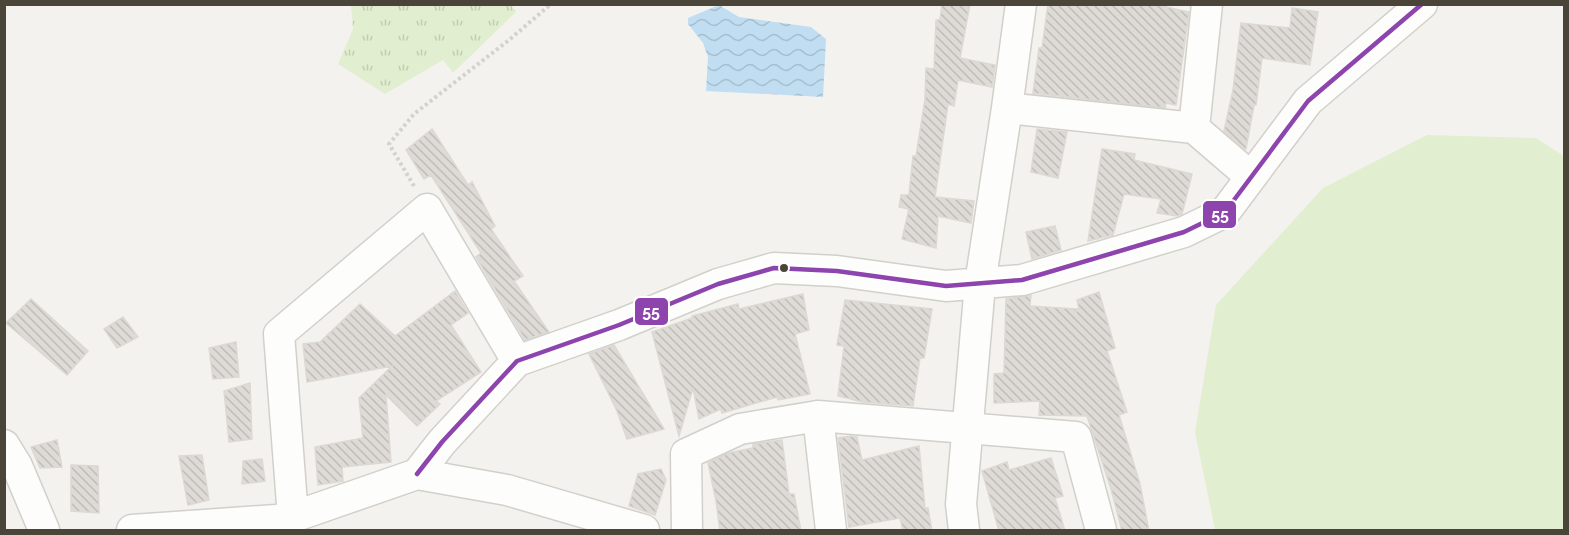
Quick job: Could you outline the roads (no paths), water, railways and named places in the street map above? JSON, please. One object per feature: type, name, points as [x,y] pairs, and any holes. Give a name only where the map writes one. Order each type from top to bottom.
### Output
[{"type":"street","points":[[964,531],[961,504],[980,284],[1021,4]]},
{"type":"street","points":[[1194,128],[1207,4]]},
{"type":"street","points":[[417,474],[442,442],[517,361],[619,325],[718,284],[774,268],[837,271],[946,286],[1022,280],[1184,232],[1225,212],[1308,101],[1422,4]]},
{"type":"street","points":[[1007,108],[1194,128],[1251,177]]},
{"type":"street","points":[[293,517],[279,334],[427,209],[517,361]]},
{"type":"street","points":[[818,416],[831,531]]},
{"type":"street","points":[[687,531],[686,454],[740,429],[818,416],[1076,437],[1101,531]]},
{"type":"street","points":[[4,445],[17,466],[44,531]]},
{"type":"street","points":[[132,531],[293,517],[417,474],[507,490],[644,531]]},
{"type":"water","points":[[719,5],[739,17],[811,27],[826,39],[823,97],[706,91],[708,57],[703,43],[688,24],[688,18]]}]
